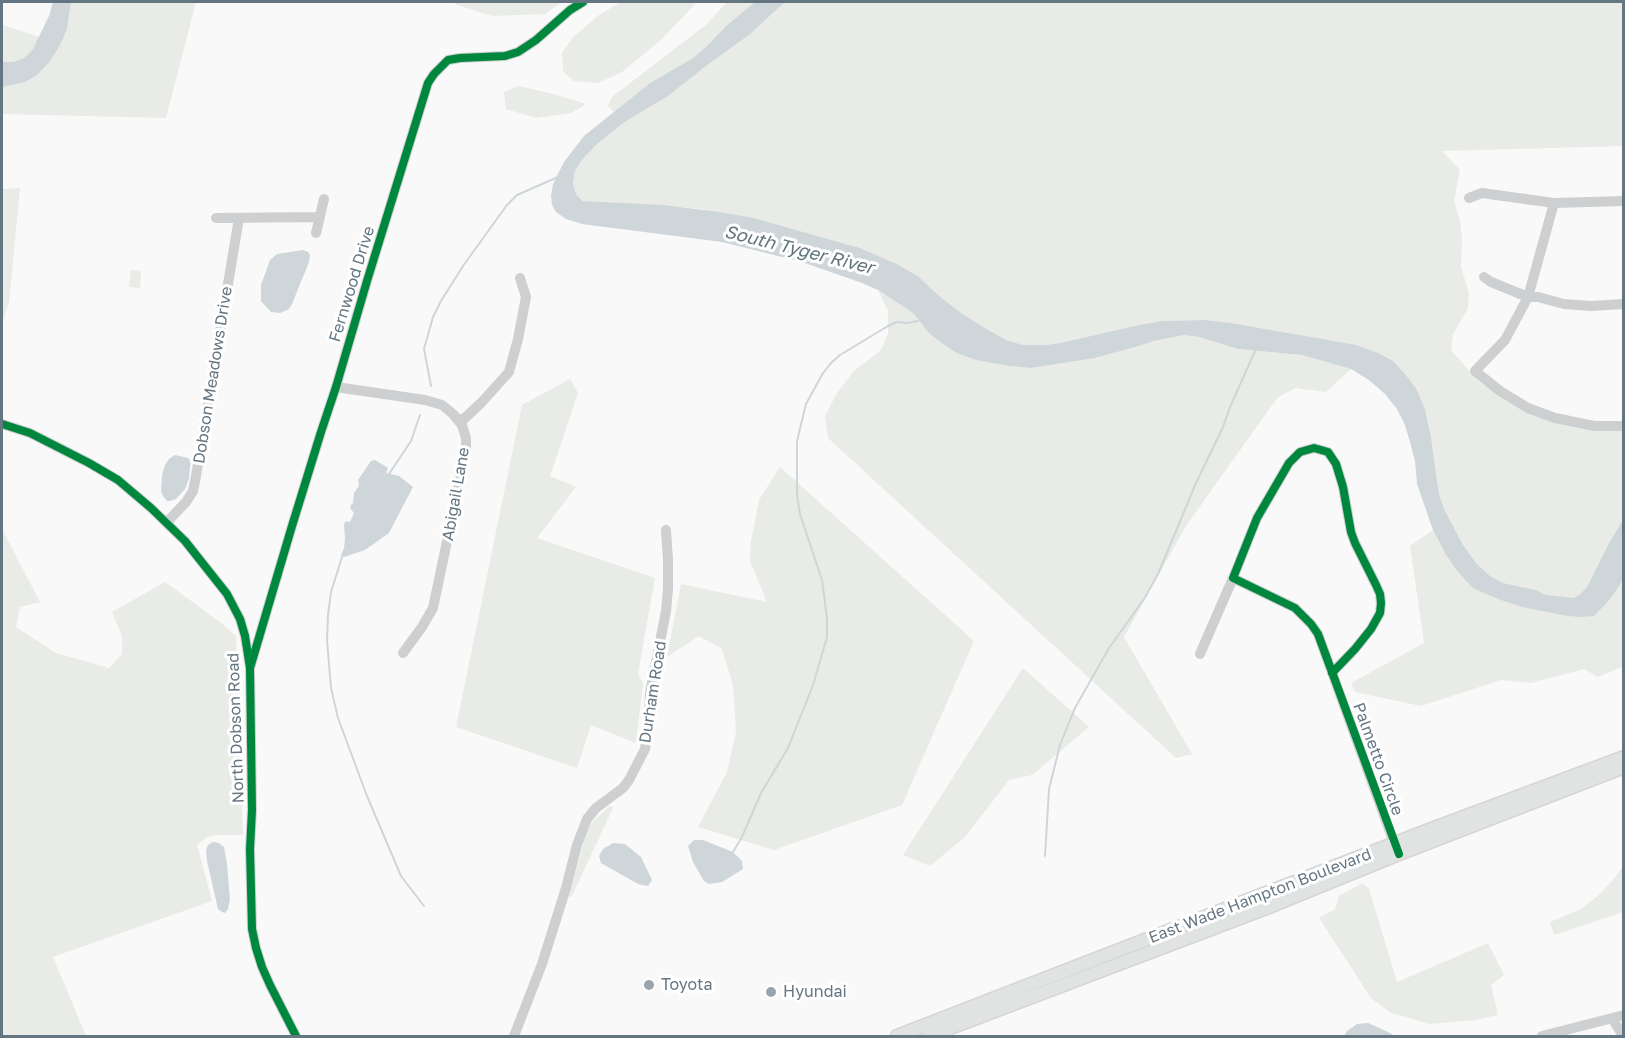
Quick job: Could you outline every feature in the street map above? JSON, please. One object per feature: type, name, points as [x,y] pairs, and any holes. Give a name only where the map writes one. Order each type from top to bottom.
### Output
[{"type":"main road","name":"East Wade Hampton Boulevard","points":[[1563,785],[1623,757]]},
{"type":"main road","name":"East Wade Hampton Boulevard","points":[[897,1036],[965,1017],[1428,836],[1563,785],[1623,767]]},
{"type":"main road","name":"East Wade Hampton Boulevard","points":[[929,1036],[965,1017]]},
{"type":"street","name":"Fernwood Drive","points":[[250,668],[425,92],[434,74],[448,60],[505,56],[518,52],[583,2]]},
{"type":"street","points":[[1468,198],[1482,193],[1554,203],[1623,201]]},
{"type":"street","points":[[316,233],[324,199]]},
{"type":"street","points":[[1554,203],[1528,297],[1505,340],[1475,371],[1500,391],[1528,408],[1594,426],[1623,426]]},
{"type":"street","points":[[216,218],[320,217]]},
{"type":"street","name":"Dobson Meadows Drive","points":[[167,522],[193,491],[239,218]]},
{"type":"street","points":[[1484,277],[1528,297],[1564,304],[1591,306],[1623,304]]},
{"type":"street","points":[[336,387],[425,400],[442,405],[458,420],[465,418],[509,372],[526,297],[520,278]]},
{"type":"street","name":"Abigail Lane","points":[[403,653],[433,608],[438,591],[466,451],[466,438],[458,420]]},
{"type":"street","name":"North Dobson Road","points":[[2,424],[30,433],[110,475],[167,522],[193,550],[226,594],[240,619],[250,668],[252,810],[249,849],[252,929],[262,967],[296,1036]]},
{"type":"street","points":[[1200,654],[1257,518],[1294,457],[1307,449],[1314,448],[1328,452],[1336,464],[1341,477],[1351,532],[1380,594],[1381,603],[1380,613],[1371,628],[1332,673]]},
{"type":"street","name":"Durham Road","points":[[514,1036],[548,948],[584,825],[596,808],[623,788],[645,749],[650,693],[667,600],[666,530]]},
{"type":"street","name":"Palmetto Circle","points":[[1233,578],[1294,608],[1311,624],[1332,673],[1396,849]]},
{"type":"street","points":[[1542,1036],[1618,1017],[1623,1036]]},
{"type":"shaded area","points":[[71,2],[196,2],[166,118],[2,114],[2,87],[25,82],[67,29]]},
{"type":"shaded area","points":[[452,2],[562,2],[545,14],[492,16]]},
{"type":"shaded area","points":[[621,2],[697,2],[661,40],[622,72],[598,83],[574,81],[563,71],[562,53],[573,37],[599,15]]},
{"type":"shaded area","points":[[727,2],[755,2],[693,58],[650,83],[614,112],[608,106],[612,97],[707,24]]},
{"type":"shaded area","points":[[785,2],[1623,2],[1623,146],[1442,151],[1460,170],[1454,201],[1462,239],[1461,267],[1469,293],[1468,308],[1453,334],[1451,350],[1478,381],[1516,406],[1558,424],[1591,431],[1623,431],[1623,520],[1587,587],[1573,598],[1563,598],[1503,583],[1490,576],[1477,564],[1463,545],[1444,509],[1439,494],[1425,409],[1417,390],[1288,333],[1205,320],[1161,321],[1060,343],[1023,345],[1006,340],[961,313],[919,277],[899,265],[860,248],[754,218],[694,208],[584,201],[576,194],[573,183],[575,171],[597,144],[623,123],[668,96],[749,35]]},
{"type":"shaded area","points":[[2,25],[40,37],[24,58],[13,62],[2,62]]},
{"type":"shaded area","points":[[519,86],[586,104],[571,113],[536,118],[506,109],[504,92]]},
{"type":"shaded area","points":[[20,188],[9,302],[2,324],[2,189]]},
{"type":"shaded area","points":[[131,270],[141,271],[140,288],[129,287]]},
{"type":"shaded area","points":[[878,290],[913,313],[929,333],[940,342],[976,360],[1009,366],[1031,368],[1095,358],[1184,335],[1199,337],[1238,349],[1302,355],[1351,369],[1326,392],[1296,388],[1278,397],[1186,526],[1124,637],[1192,754],[1176,758],[828,438],[825,416],[837,393],[854,371],[881,350],[888,334],[888,311]]},
{"type":"shaded area","points":[[570,379],[578,393],[550,476],[576,487],[537,538],[655,578],[638,673],[643,684],[636,743],[591,725],[577,768],[456,727],[522,405]]},
{"type":"shaded area","points":[[780,467],[974,641],[902,805],[774,850],[698,827],[727,772],[736,733],[733,685],[722,649],[699,636],[667,657],[681,584],[767,602],[750,561],[751,541],[759,500]]},
{"type":"shaded area","points":[[2,529],[40,602],[20,607],[16,627],[56,653],[109,668],[122,654],[122,636],[112,612],[165,582],[236,636],[243,835],[207,837],[197,845],[212,901],[53,957],[86,1036],[2,1036]]},
{"type":"shaded area","points":[[1433,530],[1445,553],[1568,616],[1621,583],[1623,577],[1622,667],[1598,677],[1584,669],[1531,683],[1501,680],[1421,706],[1355,692],[1351,683],[1424,643],[1410,546]]},
{"type":"shaded area","points":[[1023,668],[1089,727],[1032,775],[1009,780],[965,837],[930,866],[903,855]]},
{"type":"shaded area","points":[[609,806],[613,808],[571,897],[569,896],[591,824]]},
{"type":"shaded area","points":[[1623,866],[1623,912],[1554,935],[1550,922],[1579,910],[1599,895]]},
{"type":"shaded area","points":[[1363,883],[1369,889],[1397,982],[1488,943],[1504,975],[1491,985],[1498,1015],[1476,1020],[1430,1024],[1391,1013],[1371,998],[1319,918],[1335,909],[1339,896]]},
{"type":"water","points":[[53,2],[71,2],[67,29],[60,45],[37,75],[25,82],[2,87],[2,62],[13,62],[24,58],[33,49],[49,16]]},
{"type":"water","name":"South Tyger River","points":[[755,2],[785,2],[749,35],[668,96],[623,123],[597,144],[575,171],[573,183],[576,194],[583,201],[663,205],[720,212],[754,218],[860,248],[899,265],[919,277],[961,313],[1006,340],[1023,345],[1060,343],[1161,321],[1205,320],[1356,345],[1378,353],[1393,361],[1417,390],[1425,409],[1439,494],[1444,509],[1463,545],[1477,564],[1490,576],[1503,583],[1536,590],[1546,595],[1573,598],[1587,587],[1623,520],[1624,577],[1621,583],[1594,616],[1581,617],[1522,607],[1473,588],[1458,572],[1433,530],[1417,484],[1415,461],[1405,425],[1397,409],[1369,380],[1351,369],[1302,355],[1238,349],[1199,337],[1184,335],[1095,358],[1031,368],[976,360],[957,353],[940,342],[929,333],[913,313],[878,290],[862,283],[802,262],[722,242],[582,224],[566,219],[556,212],[551,196],[553,184],[564,162],[584,136],[650,83],[693,58]]},
{"type":"water","points":[[303,250],[310,255],[309,262],[292,304],[289,309],[280,313],[271,312],[261,301],[261,285],[270,260],[277,254]]},
{"type":"water","points":[[175,455],[188,458],[191,462],[189,479],[185,489],[176,499],[167,501],[161,491],[162,475],[165,465]]},
{"type":"water","points":[[375,460],[388,468],[386,473],[399,476],[413,487],[389,533],[365,550],[344,557],[341,555],[345,539],[344,524],[346,521],[350,522],[354,513],[350,508],[354,493],[359,486],[358,480],[371,461]]},
{"type":"water","points":[[694,840],[703,840],[733,852],[742,861],[743,869],[722,882],[709,884],[704,881],[693,862],[688,846]]},
{"type":"water","points":[[213,842],[224,847],[227,864],[230,900],[225,913],[218,909],[207,861],[206,850]]},
{"type":"water","points":[[613,843],[625,844],[641,857],[652,880],[648,886],[638,884],[601,863],[599,856],[603,849]]},
{"type":"water","points":[[1368,1023],[1395,1036],[1344,1036],[1357,1024]]},
{"type":"waterway","points":[[431,386],[424,349],[433,317],[441,301],[507,205],[517,195],[558,177]]},
{"type":"waterway","points":[[733,852],[761,793],[788,748],[813,685],[827,637],[822,580],[800,514],[797,495],[797,441],[806,404],[823,373],[840,355],[897,322],[918,321]]},
{"type":"waterway","points":[[1045,856],[1049,789],[1060,745],[1075,708],[1109,648],[1144,599],[1158,574],[1255,351]]},
{"type":"waterway","points":[[389,474],[411,441],[420,415]]},
{"type":"waterway","points":[[343,554],[331,592],[328,615],[327,640],[331,688],[338,718],[367,796],[401,876],[424,906]]},
{"type":"cycle path","points":[[250,668],[428,83],[448,60],[505,56],[518,52],[583,2]]},
{"type":"cycle path","points":[[2,424],[30,433],[118,480],[185,541],[227,594],[240,619],[250,668],[252,929],[262,967],[296,1036]]},
{"type":"cycle path","points":[[1332,673],[1355,649],[1371,629],[1380,613],[1381,603],[1380,594],[1351,532],[1343,487],[1336,464],[1328,452],[1314,448],[1300,452],[1289,463],[1257,518],[1233,578],[1295,608],[1318,634],[1399,854]]},
{"type":"place","name":"Toyota","points":[[649,985]]},
{"type":"place","name":"Hyundai","points":[[771,992]]}]
